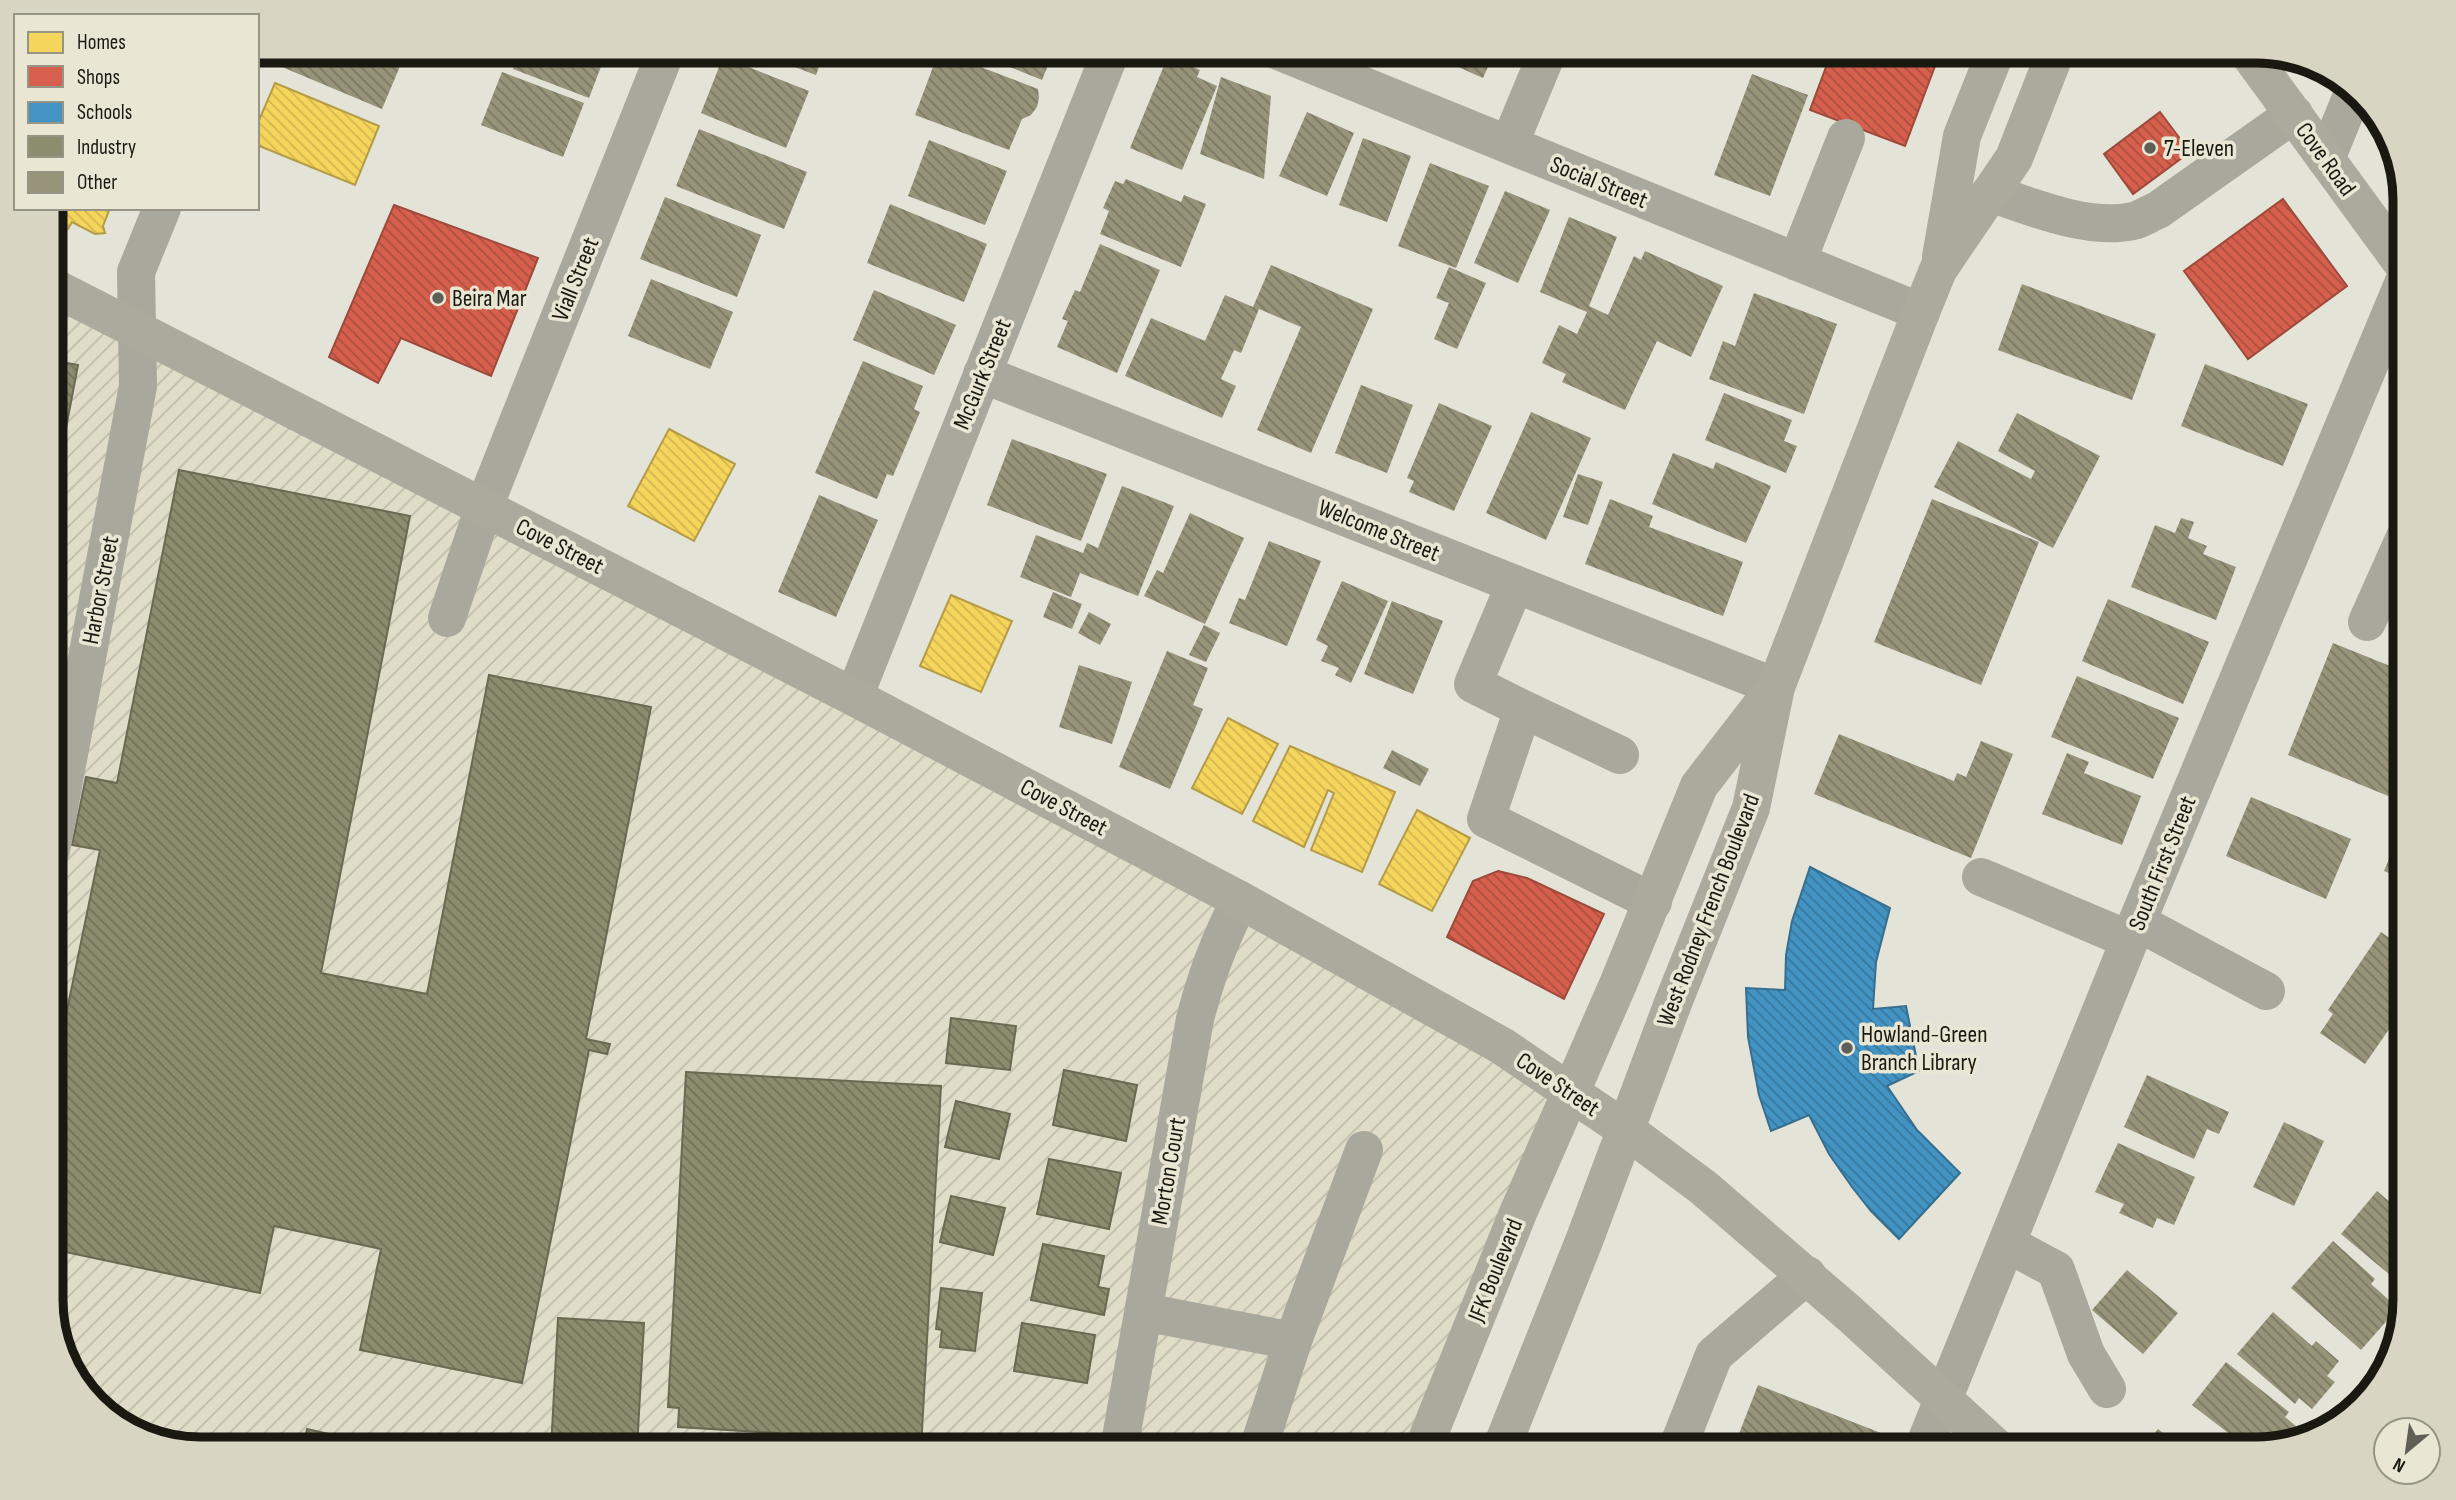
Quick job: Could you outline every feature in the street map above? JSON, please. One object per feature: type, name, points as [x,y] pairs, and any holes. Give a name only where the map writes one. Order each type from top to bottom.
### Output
[{"type":"main road","name":"West Rodney French Boulevard","points":[[1626,1130],[1673,1003],[1751,808],[1776,687],[1938,270],[1962,136],[1991,63]]},
{"type":"main road","name":"West Rodney French Boulevard","points":[[1938,270],[2014,158],[2051,63]]},
{"type":"main road","name":"Cove Road","points":[[2256,63],[2393,251]]},
{"type":"main road","name":"Cove Street","points":[[63,292],[854,697],[1240,901],[1502,1046],[1626,1130],[1704,1188],[1807,1275],[1985,1437]]},
{"type":"main road","name":"West Rodney French Boulevard","points":[[1570,1092],[1653,902],[1699,786],[1776,687]]},
{"type":"main road","name":"JFK Boulevard","points":[[1428,1437],[1570,1092]]},
{"type":"main road","points":[[1506,1437],[1626,1130]]},
{"type":"street","name":"Viall Street","points":[[447,618],[484,507],[661,63]]},
{"type":"street","name":"McGurk Street","points":[[854,697],[1106,63]]},
{"type":"street","name":"Social Street","points":[[1307,63],[1921,312]]},
{"type":"street","points":[[1509,145],[1543,63]]},
{"type":"street","points":[[2326,159],[2350,100]]},
{"type":"street","points":[[1990,193],[2069,218],[2105,223],[2134,221],[2158,210],[2294,114]]},
{"type":"street","points":[[1797,262],[1846,138]]},
{"type":"street","name":"Harbor Street","points":[[63,786],[138,386],[136,272],[161,210]]},
{"type":"street","name":"South First Street","points":[[1928,1437],[2133,931],[2393,308]]},
{"type":"street","name":"Welcome Street","points":[[982,374],[1776,687]]},
{"type":"street","points":[[2367,622],[2393,564]]},
{"type":"street","points":[[1515,584],[1473,684],[1620,755]]},
{"type":"street","points":[[1523,709],[1486,819],[1653,902]]},
{"type":"street","points":[[1981,877],[2133,931],[2266,991]]},
{"type":"street","name":"Morton Court","points":[[1121,1437],[1195,1019],[1218,945],[1240,901]]},
{"type":"street","points":[[1262,1437],[1293,1341],[1364,1150]]},
{"type":"street","points":[[2008,1244],[2056,1270],[2086,1354],[2107,1389]]},
{"type":"street","points":[[1682,1437],[1714,1355],[1807,1275]]},
{"type":"street","points":[[1144,1312],[1293,1341]]},
{"type":"shaded area","points":[[63,292],[1570,1092],[1428,1437],[200,1437],[165,1432],[132,1419],[103,1397],[81,1368],[70,1344],[63,1309]]},
{"type":"building: Homes","points":[[275,83],[379,126],[355,185],[259,146],[259,120]]},
{"type":"building: Homes","points":[[63,210],[109,210],[103,226],[105,233],[95,234],[72,222],[68,229],[63,226]]},
{"type":"building: Homes","points":[[669,429],[735,464],[694,541],[628,506]]},
{"type":"building: Homes","points":[[951,595],[1012,621],[981,692],[920,666]]},
{"type":"building: Homes","points":[[1228,718],[1278,744],[1242,814],[1192,788]]},
{"type":"building: Homes","points":[[1290,746],[1395,792],[1362,872],[1311,850],[1334,793],[1328,790],[1304,847],[1253,821]]},
{"type":"building: Homes","points":[[1417,810],[1470,838],[1432,911],[1379,884]]},
{"type":"building: Shops","points":[[1828,63],[1936,63],[1905,146],[1810,110]]},
{"type":"building: Shops","points":[[2160,112],[2190,152],[2133,194],[2104,154]]},
{"type":"building: Shops","points":[[2283,199],[2347,286],[2248,359],[2184,271]]},
{"type":"building: Shops","name":"Beira Mar","points":[[394,205],[538,258],[491,376],[401,338],[378,383],[329,357]]},
{"type":"building: Shops","points":[[1498,871],[1527,878],[1604,914],[1564,999],[1447,937],[1473,881]]},
{"type":"building: Schools","points":[[1810,867],[1890,908],[1876,962],[1873,1009],[1906,1006],[1919,1071],[1887,1086],[1917,1130],[1960,1173],[1899,1239],[1852,1187],[1829,1154],[1809,1115],[1771,1131],[1759,1095],[1748,1037],[1746,988],[1785,990],[1786,955],[1792,921]]},
{"type":"building: Industry","points":[[63,362],[78,365],[63,444]]},
{"type":"building: Industry","points":[[179,470],[410,516],[321,973],[427,994],[489,675],[651,707],[586,1039],[610,1044],[607,1054],[589,1050],[522,1383],[360,1350],[381,1249],[274,1226],[260,1293],[63,1252],[63,1030],[100,850],[72,845],[86,777],[117,783]]},
{"type":"building: Industry","points":[[951,1018],[1016,1026],[1010,1070],[946,1063]]},
{"type":"building: Industry","points":[[1064,1070],[1137,1085],[1126,1141],[1053,1125]]},
{"type":"building: Industry","points":[[686,1072],[941,1086],[922,1437],[778,1437],[778,1433],[678,1427],[679,1408],[668,1407]]},
{"type":"building: Industry","points":[[956,1101],[1010,1114],[999,1159],[945,1147]]},
{"type":"building: Industry","points":[[1049,1159],[1121,1173],[1109,1229],[1037,1214]]},
{"type":"building: Industry","points":[[951,1196],[1005,1208],[993,1255],[940,1242]]},
{"type":"building: Industry","points":[[1043,1244],[1104,1256],[1098,1287],[1109,1289],[1104,1315],[1031,1300]]},
{"type":"building: Industry","points":[[941,1288],[982,1293],[975,1351],[940,1347],[942,1330],[936,1329]]},
{"type":"building: Industry","points":[[558,1318],[644,1323],[638,1437],[552,1437]]},
{"type":"building: Industry","points":[[1022,1323],[1095,1335],[1087,1383],[1014,1371]]},
{"type":"building: Industry","points":[[307,1429],[342,1437],[305,1437]]},
{"type":"building: Other","points":[[284,63],[401,63],[382,109],[282,67]]},
{"type":"building: Other","points":[[515,63],[602,63],[589,98],[513,69]]},
{"type":"building: Other","points":[[721,63],[738,63],[809,91],[786,148],[701,113]]},
{"type":"building: Other","points":[[784,63],[820,63],[816,75]]},
{"type":"building: Other","points":[[934,63],[970,63],[1038,89],[1037,107],[1031,115],[1022,119],[1009,150],[915,115]]},
{"type":"building: Other","points":[[1000,63],[1049,63],[1042,80]]},
{"type":"building: Other","points":[[1165,63],[1184,63],[1200,70],[1197,77],[1217,86],[1182,170],[1130,148]]},
{"type":"building: Other","points":[[1449,63],[1490,63],[1483,78]]},
{"type":"building: Other","points":[[502,72],[584,103],[563,157],[481,125]]},
{"type":"building: Other","points":[[1752,74],[1808,95],[1770,196],[1714,175]]},
{"type":"building: Other","points":[[1221,77],[1271,96],[1264,179],[1200,154]]},
{"type":"building: Other","points":[[1307,112],[1354,133],[1327,196],[1279,176]]},
{"type":"building: Other","points":[[699,129],[807,172],[784,229],[676,186]]},
{"type":"building: Other","points":[[1363,138],[1411,156],[1387,222],[1339,205]]},
{"type":"building: Other","points":[[929,140],[1007,171],[985,225],[908,196]]},
{"type":"building: Other","points":[[1430,163],[1489,186],[1456,268],[1398,246]]},
{"type":"building: Other","points":[[1126,179],[1181,202],[1184,195],[1206,204],[1181,267],[1100,234],[1109,211],[1103,208],[1115,181],[1123,184]]},
{"type":"building: Other","points":[[1505,191],[1550,210],[1518,283],[1474,263]]},
{"type":"building: Other","points":[[665,197],[761,235],[737,297],[640,259]]},
{"type":"building: Other","points":[[890,204],[987,244],[964,302],[867,263]]},
{"type":"building: Other","points":[[1569,217],[1617,237],[1589,306],[1608,315],[1634,256],[1641,260],[1645,251],[1723,286],[1691,357],[1657,341],[1625,410],[1562,382],[1566,374],[1542,363],[1559,325],[1577,334],[1587,312],[1540,292]]},
{"type":"building: Other","points":[[1100,244],[1160,270],[1117,373],[1057,347],[1068,321],[1062,319],[1075,290],[1080,292]]},
{"type":"building: Other","points":[[1271,265],[1373,309],[1311,453],[1257,430],[1301,327],[1259,309],[1241,353],[1234,350],[1221,379],[1236,386],[1222,418],[1125,376],[1151,318],[1205,341],[1225,295],[1253,307]]},
{"type":"building: Other","points":[[1449,267],[1486,283],[1457,349],[1434,339],[1449,303],[1436,298]]},
{"type":"building: Other","points":[[651,279],[733,312],[710,369],[628,336]]},
{"type":"building: Other","points":[[2022,284],[2156,334],[2132,400],[1998,350]]},
{"type":"building: Other","points":[[874,290],[956,325],[934,375],[853,340]]},
{"type":"building: Other","points":[[1754,293],[1837,324],[1804,414],[1709,379],[1723,341],[1735,346]]},
{"type":"building: Other","points":[[863,361],[923,386],[914,409],[920,412],[893,476],[887,474],[877,499],[815,473]]},
{"type":"building: Other","points":[[2205,364],[2308,404],[2283,466],[2181,426]]},
{"type":"building: Other","points":[[1361,385],[1413,405],[1387,473],[1335,453]]},
{"type":"building: Other","points":[[1724,393],[1792,420],[1784,441],[1797,446],[1786,473],[1705,440]]},
{"type":"building: Other","points":[[1439,403],[1492,426],[1454,511],[1409,492],[1414,481],[1407,478]]},
{"type":"building: Other","points":[[1531,412],[1591,438],[1546,540],[1486,513]]},
{"type":"building: Other","points":[[2017,413],[2100,456],[2053,548],[1934,487],[1958,441],[2031,479],[2035,471],[1998,451]]},
{"type":"building: Other","points":[[1012,439],[1107,474],[1081,541],[987,505]]},
{"type":"building: Other","points":[[1673,453],[1713,469],[1716,462],[1771,486],[1746,543],[1652,504]]},
{"type":"building: Other","points":[[1578,474],[1603,482],[1588,525],[1563,517]]},
{"type":"building: Other","points":[[1122,486],[1174,506],[1138,596],[1080,573],[1071,597],[1020,577],[1036,535],[1083,553],[1087,543],[1098,548]]},
{"type":"building: Other","points":[[819,495],[878,520],[836,617],[778,592]]},
{"type":"building: Other","points":[[1610,499],[1653,516],[1649,527],[1743,562],[1723,616],[1585,564]]},
{"type":"building: Other","points":[[1932,499],[2039,542],[1981,685],[1874,642]]},
{"type":"building: Other","points":[[1190,513],[1244,538],[1205,624],[1144,596],[1157,570],[1163,573]]},
{"type":"building: Other","points":[[2181,518],[2194,522],[2188,538],[2207,546],[2203,554],[2236,567],[2216,620],[2131,587],[2155,525],[2175,533]]},
{"type":"building: Other","points":[[1269,541],[1321,561],[1287,646],[1229,623],[1239,598],[1245,600]]},
{"type":"building: Other","points":[[1342,581],[1388,601],[1351,683],[1335,675],[1339,668],[1321,661],[1328,646],[1316,640]]},
{"type":"building: Other","points":[[1053,592],[1082,604],[1072,629],[1043,617]]},
{"type":"building: Other","points":[[2108,599],[2209,642],[2183,704],[2082,661]]},
{"type":"building: Other","points":[[1392,601],[1443,621],[1413,694],[1364,674]]},
{"type":"building: Other","points":[[1089,612],[1111,624],[1100,645],[1078,633]]},
{"type":"building: Other","points":[[1204,625],[1220,633],[1206,662],[1189,655]]},
{"type":"building: Other","points":[[2333,643],[2393,667],[2393,798],[2288,755]]},
{"type":"building: Other","points":[[1167,651],[1208,668],[1193,705],[1203,709],[1170,789],[1119,767]]},
{"type":"building: Other","points":[[1079,665],[1132,682],[1112,744],[1059,727]]},
{"type":"building: Other","points":[[2077,676],[2179,718],[2153,779],[2051,737]]},
{"type":"building: Other","points":[[1839,734],[1954,781],[1957,773],[1966,777],[1981,741],[2013,754],[1971,858],[1814,794]]},
{"type":"building: Other","points":[[1392,750],[1429,769],[1420,786],[1383,768]]},
{"type":"building: Other","points":[[2067,753],[2089,762],[2084,773],[2141,796],[2122,845],[2042,814]]},
{"type":"building: Other","points":[[2251,797],[2351,839],[2326,899],[2226,856]]},
{"type":"building: Other","points":[[2393,850],[2393,875],[2384,871]]},
{"type":"building: Other","points":[[2381,932],[2393,940],[2393,1023],[2365,1064],[2320,1033],[2333,1014],[2328,1010]]},
{"type":"building: Other","points":[[2147,1075],[2229,1112],[2219,1134],[2207,1129],[2194,1159],[2124,1127]]},
{"type":"building: Other","points":[[2284,1122],[2324,1141],[2294,1206],[2253,1187]]},
{"type":"building: Other","points":[[2118,1143],[2195,1177],[2174,1225],[2157,1218],[2153,1228],[2119,1213],[2124,1204],[2095,1192]]},
{"type":"building: Other","points":[[2377,1191],[2393,1205],[2393,1277],[2341,1234]]},
{"type":"building: Other","points":[[2333,1241],[2375,1279],[2371,1284],[2393,1303],[2392,1315],[2361,1350],[2291,1288]]},
{"type":"building: Other","points":[[2127,1270],[2178,1313],[2143,1354],[2092,1310]]},
{"type":"building: Other","points":[[2273,1312],[2312,1346],[2316,1341],[2339,1361],[2327,1376],[2335,1382],[2312,1409],[2299,1398],[2295,1404],[2237,1354]]},
{"type":"building: Other","points":[[2226,1362],[2289,1412],[2285,1417],[2297,1427],[2293,1431],[2274,1436],[2233,1437],[2192,1405]]},
{"type":"building: Other","points":[[1758,1385],[1886,1435],[1885,1437],[1738,1437]]},
{"type":"building: Other","points":[[2158,1429],[2168,1437],[2152,1437]]},
{"type":"place","name":"7-Eleven","points":[[2150,148]]},
{"type":"place","name":"Beira Mar","points":[[438,298]]},
{"type":"place","name":"Howland-Green Branch Library","points":[[1847,1048]]}]
